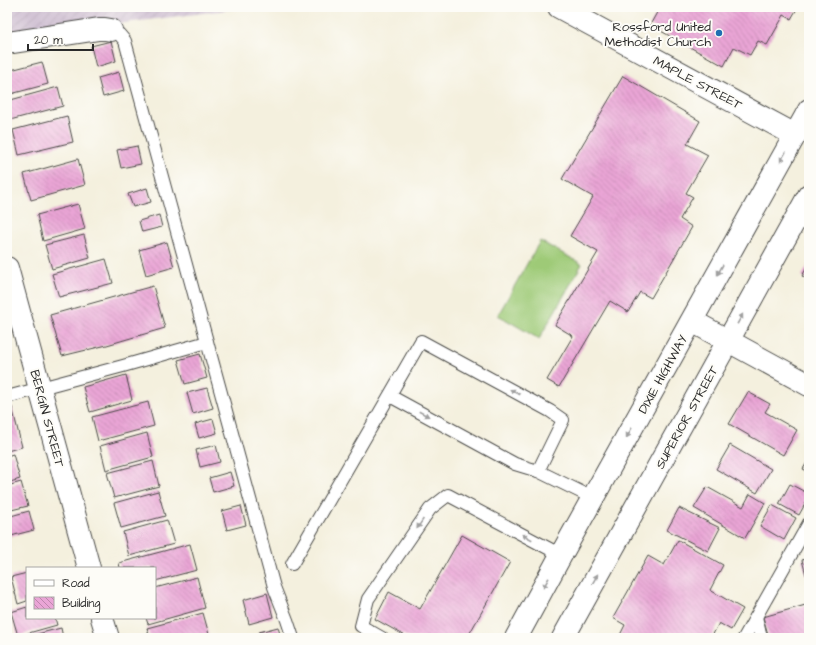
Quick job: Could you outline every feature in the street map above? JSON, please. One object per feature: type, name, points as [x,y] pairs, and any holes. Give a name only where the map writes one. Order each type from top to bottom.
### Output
[{"type":"main road","name":"MAPLE STREET","points":[[559,7],[795,135]]},
{"type":"main road","points":[[7,43],[99,29],[111,30]]},
{"type":"main road","name":"DIXIE HIGHWAY","points":[[516,638],[809,110]]},
{"type":"main road","name":"SUPERIOR STREET","points":[[563,638],[809,195]]},
{"type":"main road","name":"BERGIN STREET","points":[[7,268],[89,567]]},
{"type":"main road","points":[[692,321],[809,385]]},
{"type":"main road","points":[[102,619],[108,638]]},
{"type":"lane","points":[[111,30],[119,34],[125,41],[274,588],[293,638]]},
{"type":"lane","points":[[292,564],[421,341],[550,410],[563,420],[538,471]]},
{"type":"lane","points":[[7,397],[207,342]]},
{"type":"lane","points":[[390,396],[515,464],[538,471],[593,498]]},
{"type":"lane","points":[[382,638],[361,626],[368,599],[430,509],[448,495],[561,555]]},
{"type":"lane","points":[[744,638],[809,523]]},
{"type":"lane","points":[[756,617],[761,638]]},
{"type":"shaded area","points":[[7,7],[251,7],[7,38]]},
{"type":"green space","points":[[540,241],[582,264],[539,339],[498,315]]},
{"type":"building","name":"Rossford United Methodist Church","points":[[660,7],[798,7],[791,19],[784,15],[767,45],[758,41],[750,55],[734,47],[724,66],[650,25]]},
{"type":"building","points":[[111,41],[116,61],[96,67],[91,46]]},
{"type":"building","points":[[42,62],[48,84],[7,95],[7,71]]},
{"type":"building","points":[[119,72],[124,91],[103,97],[98,78]]},
{"type":"building","points":[[623,76],[700,121],[687,144],[708,155],[686,193],[693,197],[680,219],[692,227],[651,298],[640,292],[628,312],[610,301],[559,387],[547,380],[573,336],[555,325],[598,252],[570,236],[593,197],[562,179]]},
{"type":"building","points":[[58,87],[63,106],[10,120],[7,101]]},
{"type":"building","points":[[67,116],[73,142],[19,155],[13,130]]},
{"type":"building","points":[[137,146],[141,164],[121,168],[117,150]]},
{"type":"building","points":[[78,159],[85,185],[31,200],[24,174]]},
{"type":"building","points":[[147,188],[151,202],[133,207],[128,194]]},
{"type":"building","points":[[78,204],[85,229],[43,241],[37,215]]},
{"type":"building","points":[[159,215],[162,227],[142,232],[139,221]]},
{"type":"building","points":[[84,235],[90,258],[52,269],[45,245]]},
{"type":"building","points":[[167,242],[174,267],[146,275],[139,250]]},
{"type":"building","points":[[106,259],[113,283],[59,297],[52,274]]},
{"type":"building","points":[[809,264],[809,280],[802,276]]},
{"type":"building","points":[[153,286],[165,328],[62,356],[50,315]]},
{"type":"building","points":[[200,354],[207,378],[185,384],[178,360]]},
{"type":"building","points":[[126,375],[132,400],[90,412],[83,387]]},
{"type":"building","points":[[207,388],[213,408],[193,414],[187,393]]},
{"type":"building","points":[[748,392],[770,404],[765,412],[797,430],[783,455],[729,424]]},
{"type":"building","points":[[148,402],[154,426],[98,441],[92,417]]},
{"type":"building","points":[[12,407],[22,447],[7,451],[7,408]]},
{"type":"building","points":[[213,419],[217,433],[199,438],[195,424]]},
{"type":"building","points":[[147,433],[153,457],[106,470],[100,446]]},
{"type":"building","points":[[216,445],[220,462],[200,467],[196,450]]},
{"type":"building","points":[[730,445],[771,469],[757,493],[716,469]]},
{"type":"building","points":[[13,454],[20,479],[7,483],[7,456]]},
{"type":"building","points":[[809,459],[809,472],[803,469]]},
{"type":"building","points":[[153,461],[159,486],[114,498],[107,473]]},
{"type":"building","points":[[230,472],[234,486],[213,492],[209,478]]},
{"type":"building","points":[[21,482],[28,506],[7,511],[7,486]]},
{"type":"building","points":[[790,484],[809,494],[809,497],[799,515],[779,504]]},
{"type":"building","points":[[707,487],[743,507],[750,494],[765,503],[745,538],[694,508]]},
{"type":"building","points":[[158,491],[165,516],[121,528],[114,503]]},
{"type":"building","points":[[772,505],[796,518],[784,540],[760,526]]},
{"type":"building","points":[[241,506],[246,525],[227,530],[222,511]]},
{"type":"building","points":[[679,508],[720,528],[708,551],[667,530]]},
{"type":"building","points":[[29,511],[34,530],[7,537],[7,517]]},
{"type":"building","points":[[167,520],[174,544],[129,556],[123,532]]},
{"type":"building","points":[[462,535],[510,562],[467,638],[409,638],[375,619],[389,592],[420,609]]},
{"type":"building","points":[[678,540],[723,565],[710,590],[743,609],[731,630],[719,623],[711,638],[680,638],[674,635],[672,638],[619,637],[625,625],[613,618],[648,556],[664,565]]},
{"type":"building","points":[[190,544],[197,570],[156,581],[156,567],[120,567],[119,563]]},
{"type":"building","points":[[809,558],[809,574],[806,575],[802,560]]},
{"type":"building","points":[[26,573],[26,601],[18,604],[11,577]]},
{"type":"building","points":[[197,577],[205,608],[148,624],[146,619],[156,619],[156,588]]},
{"type":"building","points":[[267,593],[273,617],[249,624],[243,600]]},
{"type":"building","points":[[809,604],[809,638],[769,638],[763,617]]},
{"type":"building","points":[[26,607],[26,619],[55,619],[57,625],[18,636],[11,612]]},
{"type":"building","points":[[203,613],[210,638],[150,638],[147,628]]},
{"type":"building","points":[[278,627],[281,638],[261,638],[259,632]]},
{"type":"building","points":[[61,628],[63,638],[25,638],[25,637]]},
{"type":"place","name":"Rossford United Methodist Church","points":[[719,33]]}]
